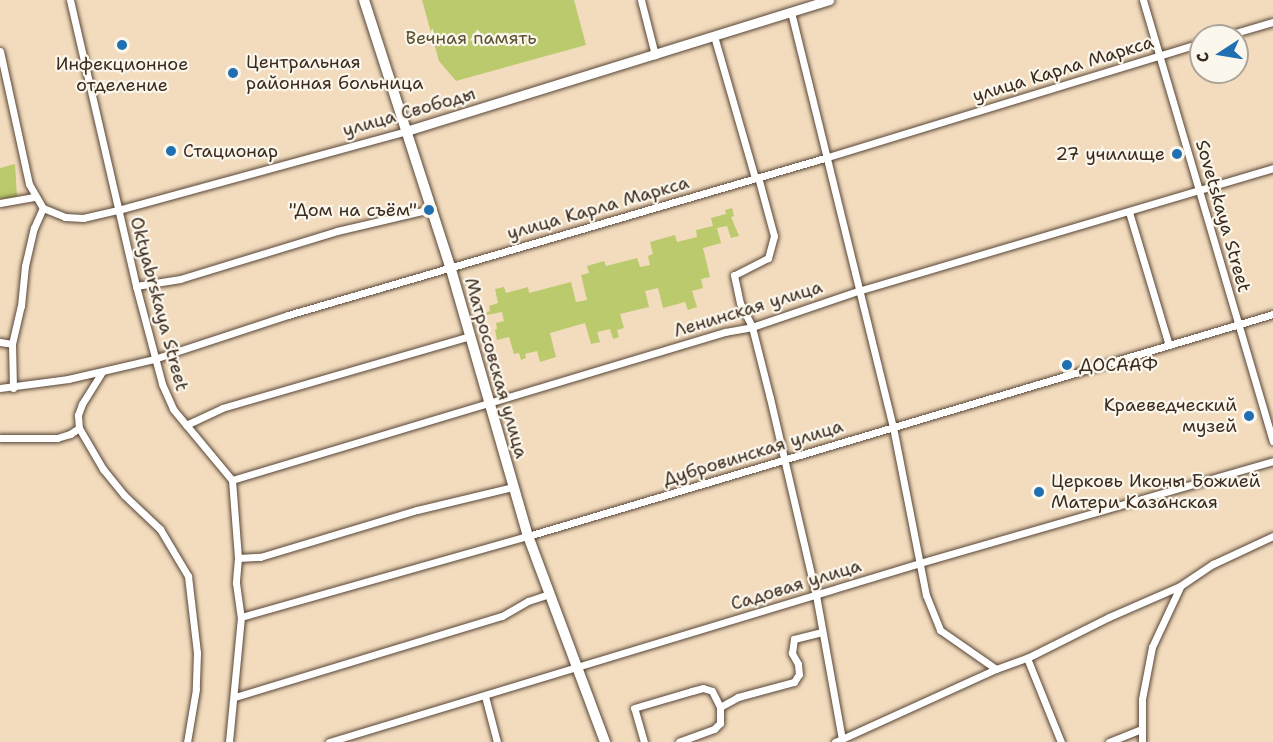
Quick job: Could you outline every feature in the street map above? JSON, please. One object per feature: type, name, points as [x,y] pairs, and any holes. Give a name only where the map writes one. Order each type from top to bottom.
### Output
[{"type":"highway","name":"Матросовская улица","points":[[364,0],[450,266],[528,536],[605,742]]},
{"type":"main road","name":"улица Свободы","points":[[406,131],[828,0]]},
{"type":"street","name":"Oktyabrskaya Street","points":[[70,0],[154,359],[173,409],[232,480]]},
{"type":"street","points":[[641,0],[655,55]]},
{"type":"street","name":"Sovetskaya Street","points":[[1143,0],[1273,441]]},
{"type":"street","points":[[792,12],[858,291],[893,427],[926,595],[940,630],[996,669]]},
{"type":"street","points":[[1249,29],[1273,22]]},
{"type":"street","points":[[714,36],[774,236],[768,258],[734,275],[740,303],[752,327],[816,595],[839,740],[996,669],[1027,658],[1109,617],[1180,586],[1213,564],[1273,536]]},
{"type":"street","name":"улица Карла Маркса","points":[[0,388],[13,388],[102,372],[154,359],[245,328],[450,266],[828,157],[1189,47]]},
{"type":"street","points":[[0,51],[25,169],[35,198],[0,203]]},
{"type":"street","points":[[0,90],[8,87]]},
{"type":"street","name":"улица Свободы","points":[[35,198],[44,208],[65,218],[83,218],[406,131]]},
{"type":"street","name":"Ленинская улица","points":[[232,480],[725,332],[752,327],[858,291],[1273,168]]},
{"type":"street","points":[[13,388],[12,344],[21,306],[28,246],[44,208]]},
{"type":"street","points":[[136,286],[180,279],[337,231],[431,209]]},
{"type":"street","points":[[1130,212],[1169,345]]},
{"type":"street","name":"Дубровинская улица","points":[[241,617],[528,536],[1273,314]]},
{"type":"street","points":[[186,425],[222,408],[470,336]]},
{"type":"street","points":[[0,342],[12,344]]},
{"type":"street","points":[[102,372],[82,404],[78,415],[79,428],[103,469],[124,495],[160,530],[188,576],[197,653],[195,689],[187,742]]},
{"type":"street","points":[[0,438],[43,436],[57,438],[79,428]]},
{"type":"street","name":"Садовая улица","points":[[329,742],[920,563],[1273,461]]},
{"type":"street","points":[[229,742],[241,617],[236,583],[238,558],[232,480]]},
{"type":"street","points":[[238,558],[260,556],[417,510],[513,487]]},
{"type":"street","points":[[1142,742],[1142,699],[1152,646],[1180,586]]},
{"type":"street","points":[[235,698],[502,616],[528,601],[549,594]]},
{"type":"street","points":[[720,707],[738,697],[794,682],[799,674],[798,664],[792,653],[794,639],[822,632]]},
{"type":"street","points":[[1027,658],[1061,742]]},
{"type":"street","points":[[644,742],[634,708],[703,688],[712,691],[720,707],[720,723],[714,729],[679,742]]},
{"type":"street","points":[[485,696],[497,742]]},
{"type":"street","points":[[1109,742],[1141,729]]},
{"type":"green space","name":"Вечная память","points":[[422,0],[574,0],[586,45],[456,81],[439,61]]},
{"type":"green space","points":[[15,164],[17,197],[0,199],[0,168]]},
{"type":"green space","points":[[732,208],[734,216],[731,217],[739,236],[731,238],[727,226],[717,228],[721,243],[703,248],[710,277],[701,279],[703,288],[692,291],[697,307],[688,310],[685,302],[663,308],[658,288],[645,291],[649,307],[620,314],[624,328],[617,330],[619,337],[613,339],[610,329],[597,332],[600,342],[591,344],[585,323],[550,333],[556,357],[540,362],[537,351],[525,354],[526,358],[521,360],[519,353],[514,354],[509,337],[497,340],[496,323],[504,321],[502,312],[487,315],[490,311],[489,306],[498,303],[495,289],[504,287],[506,293],[528,287],[529,293],[571,282],[576,302],[587,300],[581,275],[589,273],[587,266],[604,261],[606,266],[637,258],[640,267],[650,265],[648,256],[653,254],[650,242],[675,235],[677,242],[697,237],[696,230],[713,226],[711,218],[726,214],[725,210]]},
{"type":"place","name":"Инфекционное отделение","points":[[122,45]]},
{"type":"place","name":"Центральная районная больница","points":[[233,73]]},
{"type":"place","name":"Стационар","points":[[171,151]]},
{"type":"place","name":"27 училище","points":[[1177,154]]},
{"type":"place","name":"\"Дом на съём\"","points":[[429,210]]},
{"type":"place","name":"ДОСААФ","points":[[1067,365]]},
{"type":"place","name":"Краеведческий музей","points":[[1249,416]]},
{"type":"place","name":"Церковь Иконы Божией Матери Казанская","points":[[1039,492]]}]
